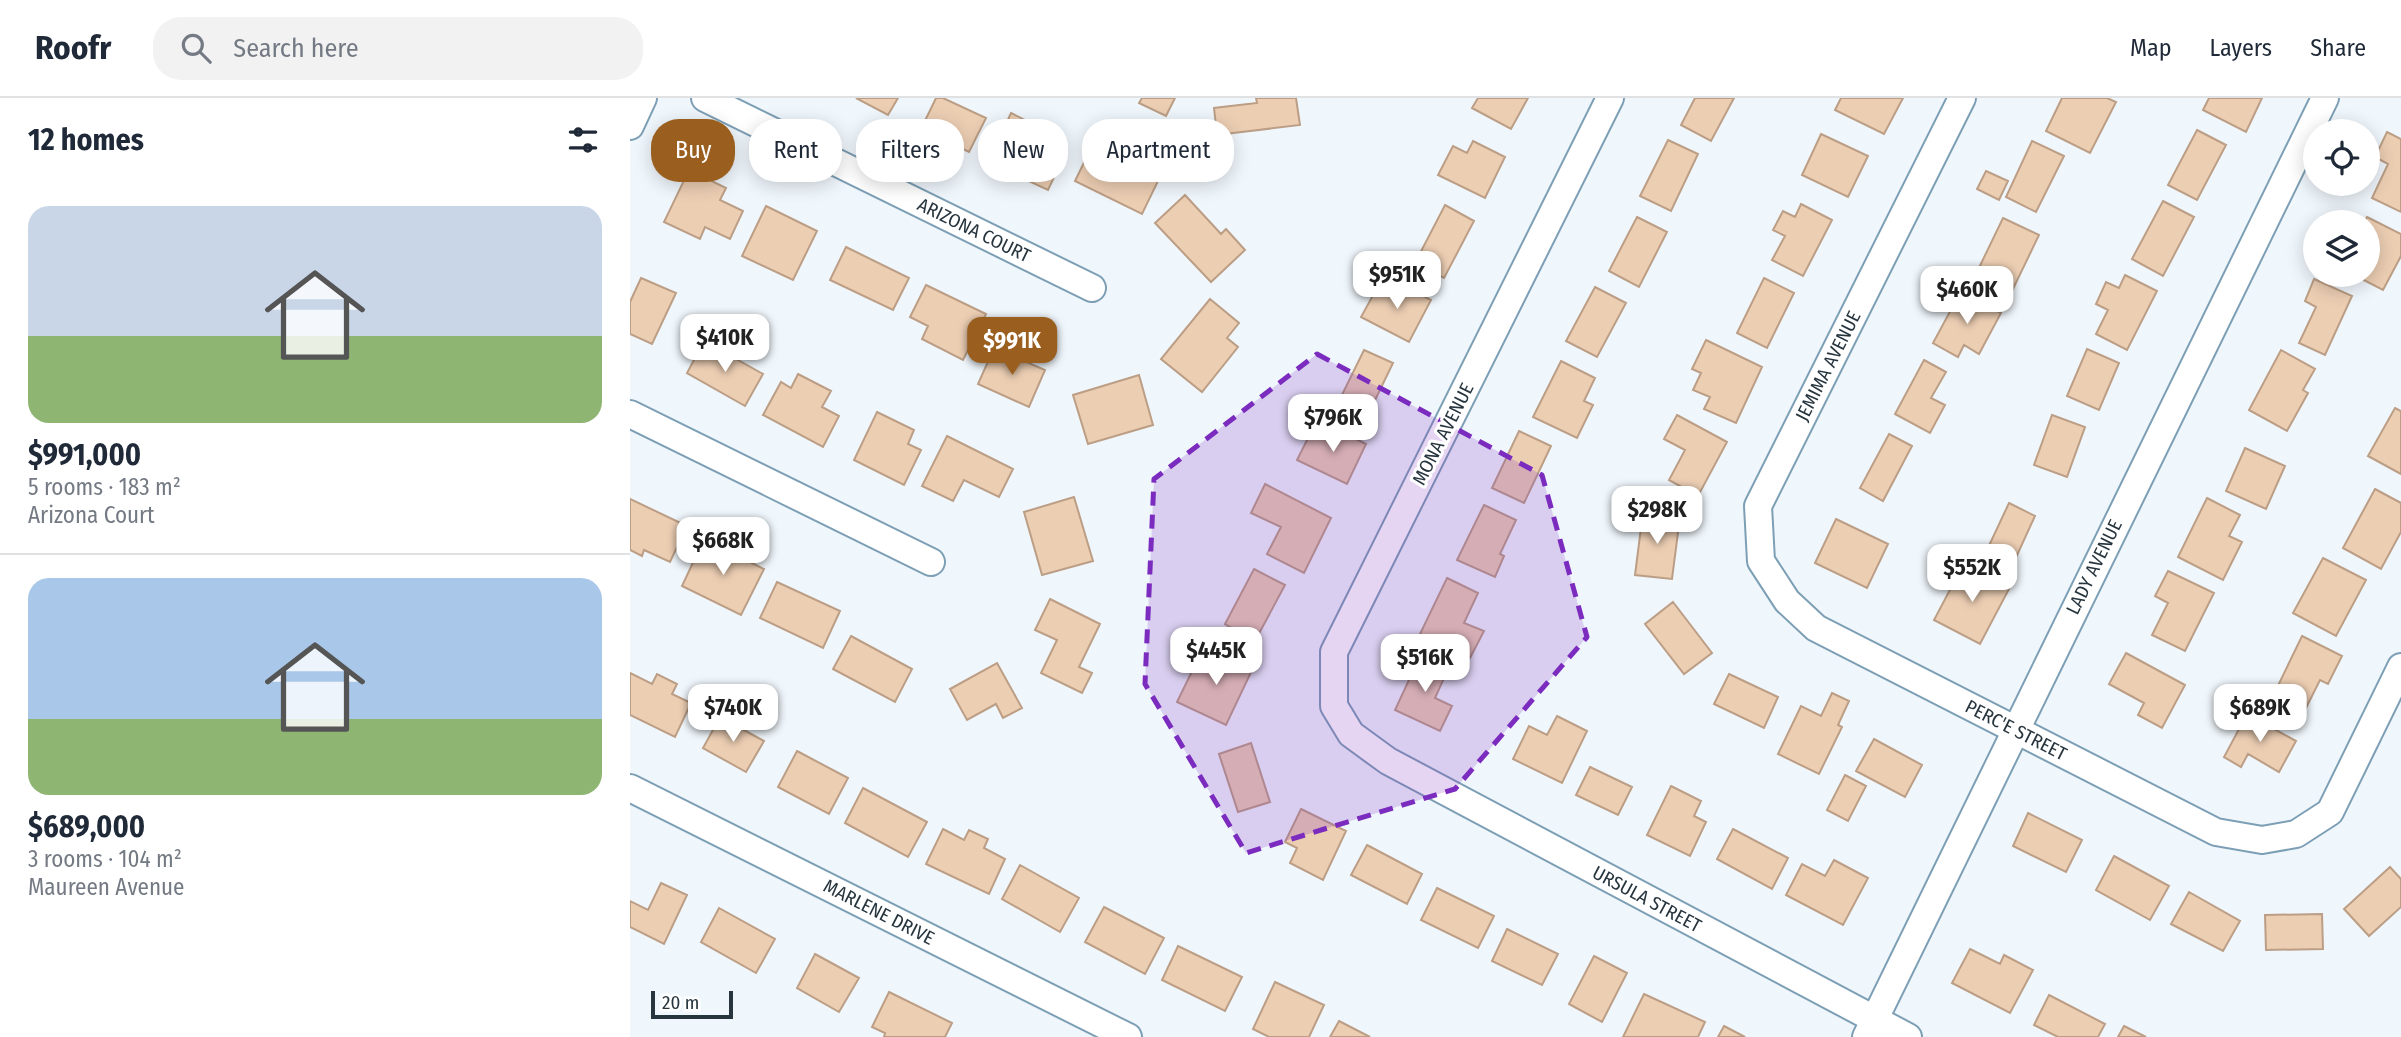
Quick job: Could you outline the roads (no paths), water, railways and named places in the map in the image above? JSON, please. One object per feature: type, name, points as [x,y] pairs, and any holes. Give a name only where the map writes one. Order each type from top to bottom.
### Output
[{"type":"street","points":[[630,127],[643,98]]},
{"type":"street","name":"ARIZONA COURT","points":[[705,98],[1092,288]]},
{"type":"street","name":"MONA AVENUE","points":[[1388,761],[1351,734],[1334,706],[1334,652],[1610,98]]},
{"type":"street","name":"JEMIMA AVENUE","points":[[1816,628],[1787,601],[1761,561],[1758,506],[1962,98]]},
{"type":"street","name":"LADY AVENUE","points":[[1870,1029],[2014,729],[2325,98]]},
{"type":"street","points":[[630,415],[930,562]]},
{"type":"street","name":"PERC'E STREET","points":[[1816,628],[2216,832],[2262,840],[2296,834],[2330,813],[2401,667]]},
{"type":"street","name":"URSULA STREET","points":[[1388,761],[1870,1029],[1908,1037]]},
{"type":"street","name":"MARLENE DRIVE","points":[[630,788],[1128,1037]]}]
